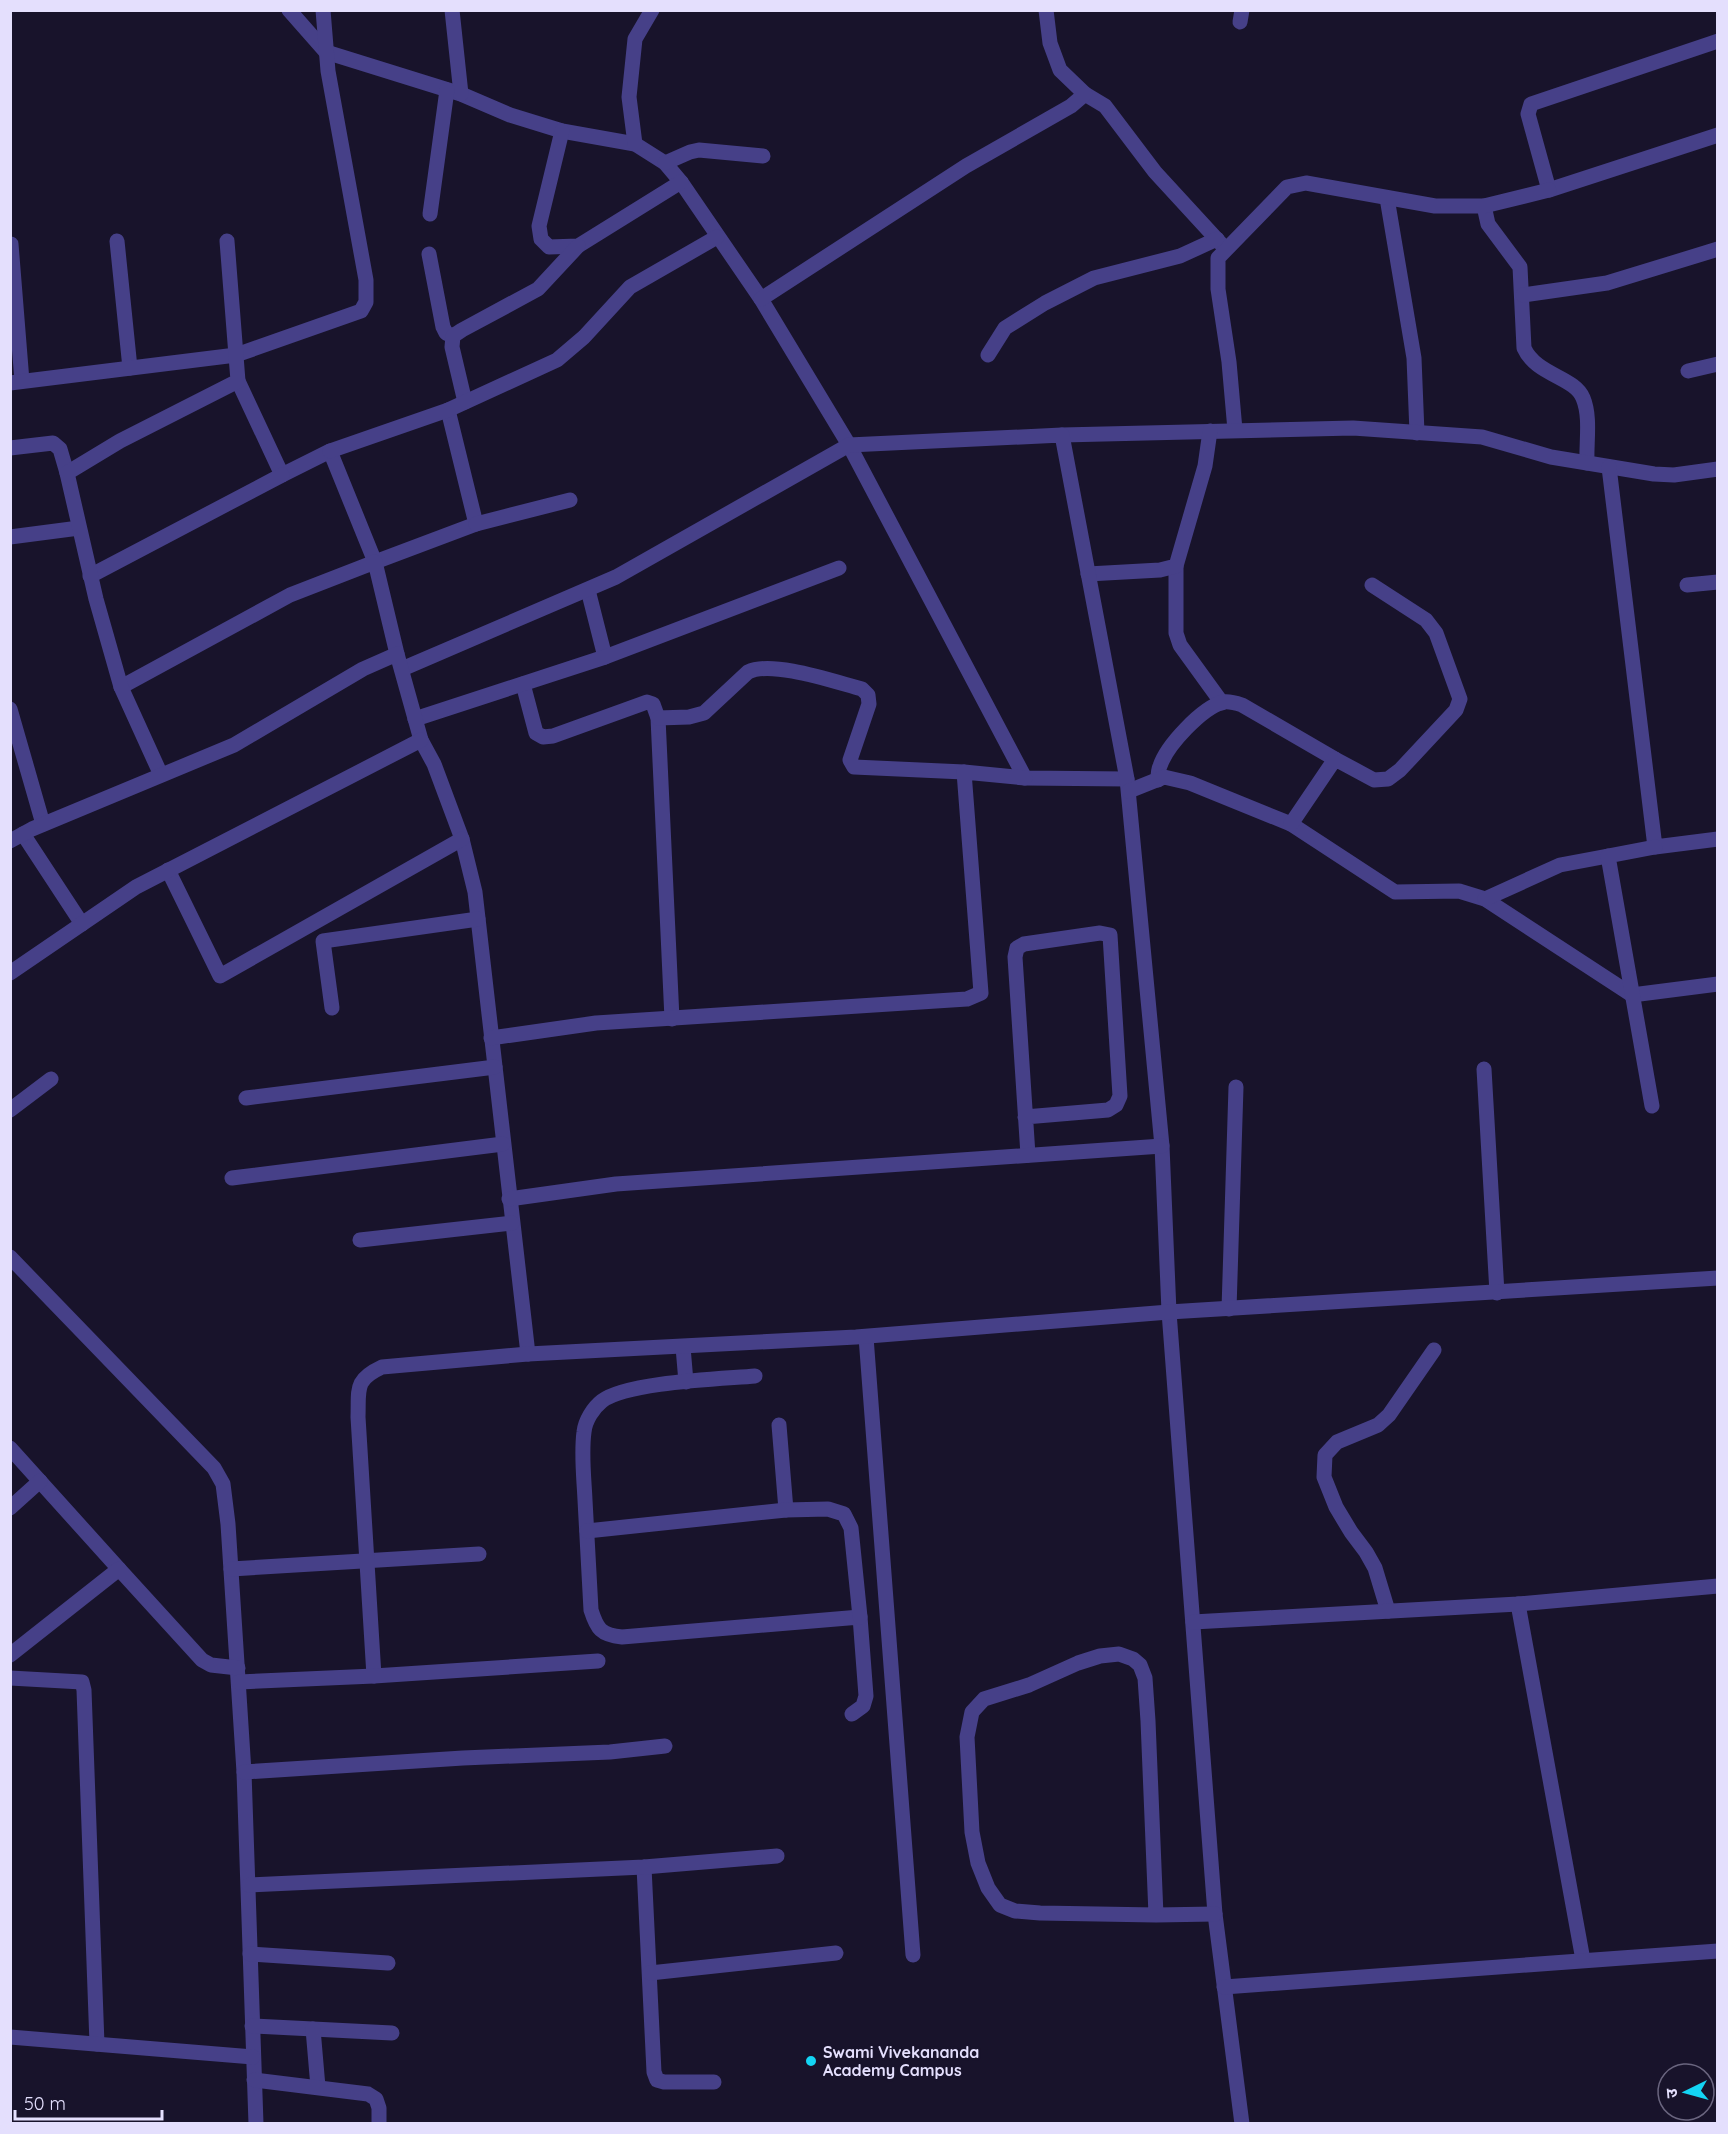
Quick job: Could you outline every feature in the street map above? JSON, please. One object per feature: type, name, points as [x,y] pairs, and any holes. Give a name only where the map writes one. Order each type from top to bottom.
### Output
[{"type":"street","points":[[289,10],[326,52],[454,92],[510,115],[562,131],[635,144],[665,164],[681,182],[761,299],[849,445],[1025,778]]},
{"type":"street","points":[[11,244],[16,382],[236,355],[361,311],[366,302],[366,280],[326,52],[323,10]]},
{"type":"street","points":[[430,214],[454,92],[452,10]]},
{"type":"street","points":[[635,144],[629,97],[634,39],[652,10]]},
{"type":"street","points":[[1046,10],[1050,43],[1060,70],[1085,94],[1105,106],[1155,172],[1222,244]]},
{"type":"street","points":[[1549,190],[1528,114],[1531,104],[1718,40]]},
{"type":"street","points":[[761,299],[966,166],[1071,106],[1085,94]]},
{"type":"street","points":[[562,131],[539,226],[541,239],[549,247],[578,246]]},
{"type":"street","points":[[988,355],[1005,328],[1094,278],[1222,244],[1287,187],[1306,183],[1435,206],[1484,206],[1549,190],[1718,135]]},
{"type":"street","points":[[665,164],[699,150],[763,156]]},
{"type":"street","points":[[453,336],[538,289],[578,246],[681,182]]},
{"type":"street","points":[[1387,198],[1414,357],[1417,433]]},
{"type":"street","points":[[1484,206],[1488,224],[1520,267],[1524,348],[1529,359],[1582,395],[1586,408],[1587,463]]},
{"type":"street","points":[[90,576],[330,452],[447,410],[557,360],[584,338],[630,287],[717,237]]},
{"type":"street","points":[[227,241],[238,381],[282,475]]},
{"type":"street","points":[[117,242],[130,368]]},
{"type":"street","points":[[1222,244],[1218,258],[1218,289],[1229,362],[1235,430]]},
{"type":"street","points":[[1523,295],[1607,283],[1718,249]]},
{"type":"street","points":[[429,254],[443,327],[446,333],[453,336]]},
{"type":"street","points":[[453,336],[452,347],[465,402]]},
{"type":"street","points":[[1688,371],[1718,364]]},
{"type":"street","points":[[67,473],[120,441],[238,381]]},
{"type":"street","points":[[447,410],[476,524]]},
{"type":"street","points":[[402,669],[616,577],[849,445],[1062,435],[1353,428],[1482,437],[1551,457],[1674,475],[1718,469]]},
{"type":"street","points":[[1210,431],[1205,466],[1176,566],[1176,633],[1180,645],[1222,703]]},
{"type":"street","points":[[1062,435],[1128,785],[1162,1146],[1169,1312],[1215,1914],[1242,2124]]},
{"type":"street","points":[[10,448],[53,443],[60,449],[90,576],[121,687],[161,775]]},
{"type":"street","points":[[330,452],[375,562],[421,740],[434,765],[462,839],[475,892],[528,1354]]},
{"type":"street","points":[[1610,467],[1655,847]]},
{"type":"street","points":[[121,687],[290,595],[476,524],[570,500]]},
{"type":"street","points":[[10,537],[79,528]]},
{"type":"street","points":[[1088,574],[1160,570],[1176,566]]},
{"type":"street","points":[[415,719],[605,657],[838,568]]},
{"type":"street","points":[[1687,585],[1718,582]]},
{"type":"street","points":[[1158,780],[1160,765],[1185,730],[1198,718],[1222,703],[1231,702],[1242,705],[1374,780],[1388,779],[1400,770],[1456,710],[1460,699],[1436,633],[1426,620],[1372,585]]},
{"type":"street","points":[[588,590],[605,657]]},
{"type":"street","points":[[82,924],[17,837],[43,824],[234,745],[363,669],[397,654]]},
{"type":"street","points":[[658,718],[689,717],[704,712],[748,672],[755,669],[766,668],[810,675],[862,689],[868,695],[869,704],[850,760],[854,767],[964,772],[1128,785],[1164,777],[1190,783],[1291,824],[1395,892],[1459,891],[1485,899],[1632,995],[1718,984]]},
{"type":"street","points":[[523,684],[536,733],[543,737],[553,736],[647,702],[653,704],[658,718],[672,1018]]},
{"type":"street","points":[[10,709],[43,824]]},
{"type":"street","points":[[10,973],[136,887],[421,740]]},
{"type":"street","points":[[1291,824],[1335,759]]},
{"type":"street","points":[[491,1038],[596,1023],[968,999],[981,993],[964,772]]},
{"type":"street","points":[[1485,899],[1560,865],[1718,838]]},
{"type":"street","points":[[168,870],[220,976],[462,839]]},
{"type":"street","points":[[1608,856],[1652,1106]]},
{"type":"street","points":[[332,1008],[323,941],[478,919]]},
{"type":"street","points":[[1025,1117],[1108,1110],[1116,1105],[1120,1096],[1110,935],[1100,933],[1024,944],[1017,948],[1015,957],[1025,1117],[1028,1155]]},
{"type":"street","points":[[246,1098],[495,1067]]},
{"type":"street","points":[[1484,1069],[1497,1293]]},
{"type":"street","points":[[10,1110],[51,1079]]},
{"type":"street","points":[[1229,1309],[1236,1087]]},
{"type":"street","points":[[232,1178],[503,1144]]},
{"type":"street","points":[[509,1199],[616,1184],[1162,1146]]},
{"type":"street","points":[[360,1240],[513,1223]]},
{"type":"street","points":[[10,1257],[214,1468],[223,1484],[244,1772],[256,2124]]},
{"type":"street","points":[[374,1676],[358,1417],[359,1388],[366,1374],[382,1366],[528,1354],[866,1337],[1169,1312],[1718,1278]]},
{"type":"street","points":[[866,1337],[913,1955]]},
{"type":"street","points":[[683,1347],[686,1382]]},
{"type":"street","points":[[1388,1611],[1375,1568],[1341,1515],[1328,1487],[1324,1477],[1325,1455],[1337,1442],[1378,1425],[1389,1415],[1434,1350]]},
{"type":"street","points":[[755,1376],[686,1382],[617,1393],[603,1400],[593,1410],[584,1429],[583,1456],[591,1611],[597,1627],[608,1636],[622,1637],[860,1617]]},
{"type":"street","points":[[779,1425],[786,1510]]},
{"type":"street","points":[[10,1448],[202,1660],[238,1675],[374,1676],[598,1661]]},
{"type":"street","points":[[10,1508],[40,1481]]},
{"type":"street","points":[[587,1531],[786,1510],[828,1509],[844,1514],[851,1528],[866,1696],[863,1706],[852,1714]]},
{"type":"street","points":[[231,1569],[479,1554]]},
{"type":"street","points":[[10,1654],[119,1569]]},
{"type":"street","points":[[1193,1622],[1518,1604],[1718,1586]]},
{"type":"street","points":[[1518,1604],[1583,1960]]},
{"type":"street","points":[[1156,1915],[1148,1721],[1145,1678],[1140,1665],[1134,1659],[1119,1654],[1100,1656],[1078,1663],[1029,1686],[984,1699],[972,1712],[967,1737],[972,1832],[978,1863],[988,1888],[1000,1905],[1015,1911],[1040,1913],[1156,1915],[1215,1914]]},
{"type":"street","points":[[10,1678],[82,1682],[84,1690],[97,2044]]},
{"type":"street","points":[[244,1772],[610,1752],[664,1746]]},
{"type":"street","points":[[249,1885],[644,1867],[777,1856]]},
{"type":"street","points":[[644,1867],[654,2072],[657,2080],[664,2082],[714,2082]]},
{"type":"street","points":[[1224,1987],[1718,1951]]},
{"type":"street","points":[[650,1972],[836,1953]]},
{"type":"street","points":[[250,1954],[388,1963]]},
{"type":"street","points":[[252,2026],[392,2033]]},
{"type":"street","points":[[313,2029],[318,2087]]},
{"type":"street","points":[[10,2037],[253,2056]]},
{"type":"street","points":[[254,2080],[357,2091],[376,2098],[379,2108],[379,2124]]},
{"type":"place","name":"Swami Vivekananda Academy Campus","points":[[811,2061]]}]
